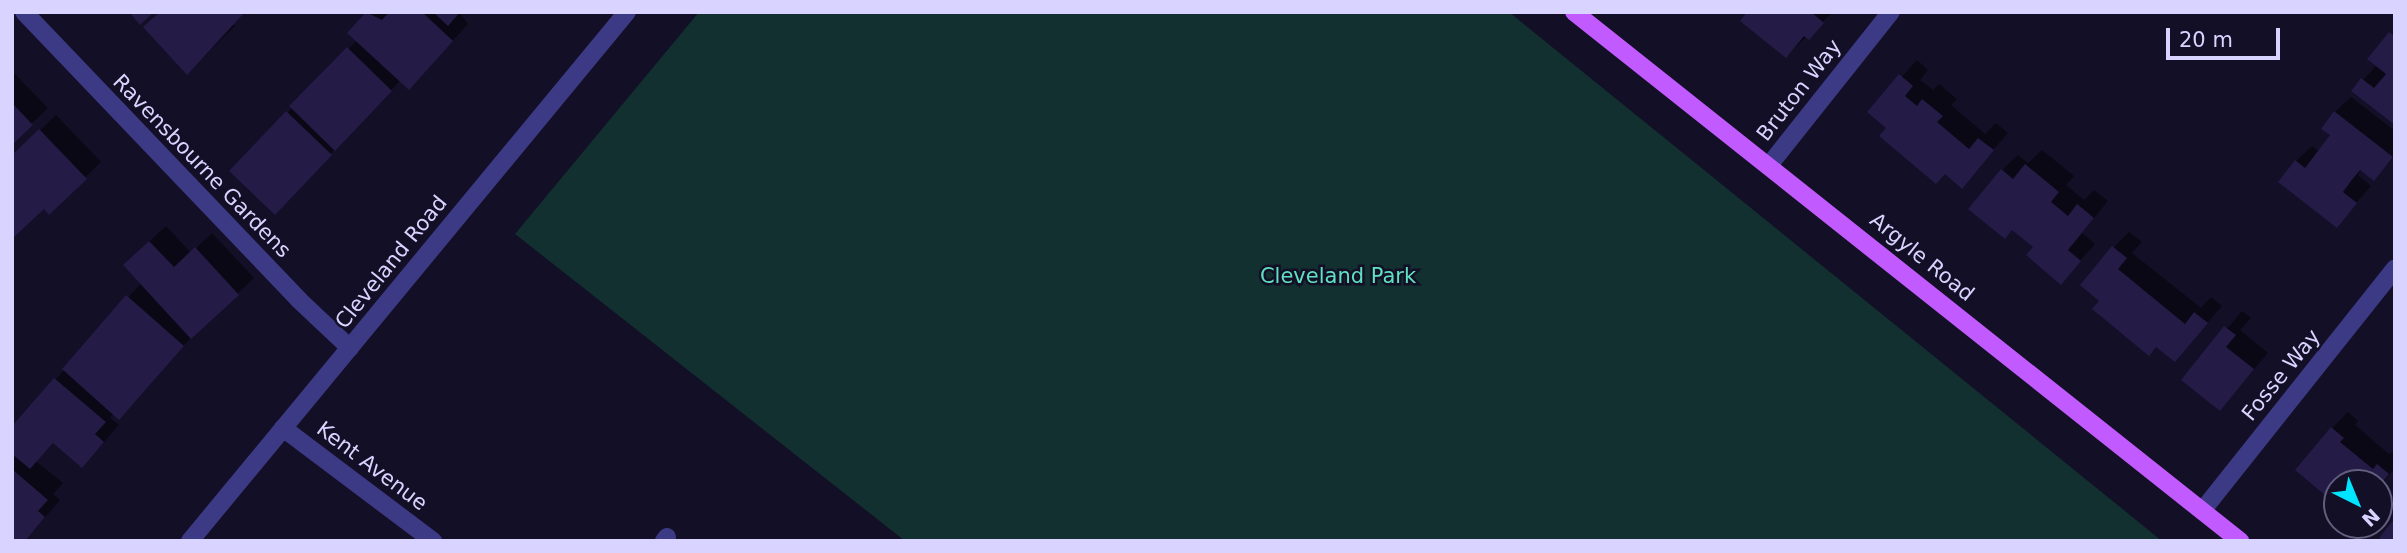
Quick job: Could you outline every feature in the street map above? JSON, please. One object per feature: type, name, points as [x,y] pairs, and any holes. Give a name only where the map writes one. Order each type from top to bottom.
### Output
[{"type":"main road","name":"Argyle Road","points":[[1574,12],[1770,164],[2240,541]]},
{"type":"street","name":"Ravensbourne Gardens","points":[[24,12],[299,300],[350,348]]},
{"type":"street","name":"Cleveland Road","points":[[190,541],[627,12]]},
{"type":"street","name":"Bruton Way","points":[[1770,164],[1891,12]]},
{"type":"street","name":"Fosse Way","points":[[2202,511],[2395,268]]},
{"type":"street","name":"Kent Avenue","points":[[283,428],[433,541]]},
{"type":"green space","name":"Cleveland Park","points":[[699,12],[1509,12],[2162,541],[905,541],[515,234]]},
{"type":"building","points":[[129,12],[154,12],[140,25]]},
{"type":"building","points":[[160,12],[245,12],[187,75],[143,27]]},
{"type":"building","points":[[366,12],[382,20],[389,12],[422,12],[453,41],[409,90],[347,33]]},
{"type":"building","points":[[433,12],[460,12],[448,26]]},
{"type":"building","points":[[1747,12],[1811,12],[1824,23],[1809,40],[1804,36],[1786,58],[1740,21]]},
{"type":"building","points":[[2389,32],[2395,36],[2395,125],[2351,91],[2361,78],[2374,88],[2386,74],[2367,59]]},
{"type":"building","points":[[347,47],[392,91],[335,151],[289,106]]},
{"type":"building","points":[[1899,74],[1913,86],[1905,96],[1917,106],[1922,99],[1943,116],[1937,122],[1969,149],[1978,138],[1994,150],[1962,189],[1945,174],[1936,184],[1879,136],[1886,128],[1867,112]]},
{"type":"building","points":[[12,103],[33,125],[12,145]]},
{"type":"building","points":[[286,111],[332,155],[275,215],[229,171]]},
{"type":"building","points":[[2334,111],[2393,157],[2374,181],[2360,170],[2351,181],[2343,192],[2357,203],[2337,228],[2278,182],[2295,160],[2305,168],[2330,135],[2321,129]]},
{"type":"building","points":[[39,129],[87,179],[49,215],[44,209],[12,239],[12,155]]},
{"type":"building","points":[[2025,164],[2059,192],[2051,202],[2068,216],[2077,204],[2094,218],[2068,250],[2081,261],[2061,285],[2026,255],[2033,247],[2012,230],[2005,239],[1968,209],[2001,169],[2013,179]]},
{"type":"building","points":[[149,241],[174,267],[195,247],[239,295],[191,339],[123,265]]},
{"type":"building","points":[[2112,246],[2127,258],[2118,269],[2185,324],[2194,312],[2208,323],[2175,362],[2156,347],[2149,356],[2092,309],[2099,301],[2080,285]]},
{"type":"building","points":[[126,295],[184,346],[119,420],[62,369]]},
{"type":"building","points":[[2224,326],[2236,335],[2226,347],[2254,369],[2220,411],[2181,380]]},
{"type":"building","points":[[54,378],[106,422],[95,434],[104,442],[82,468],[53,443],[30,469],[12,454],[12,426]]},
{"type":"building","points":[[2331,427],[2344,438],[2340,442],[2373,469],[2323,469],[2323,493],[2295,470]]},
{"type":"building","points":[[12,469],[48,500],[38,511],[45,517],[25,541],[12,541]]},
{"type":"building","points":[[2395,518],[2395,541],[2383,541],[2380,539],[2393,539]]}]
